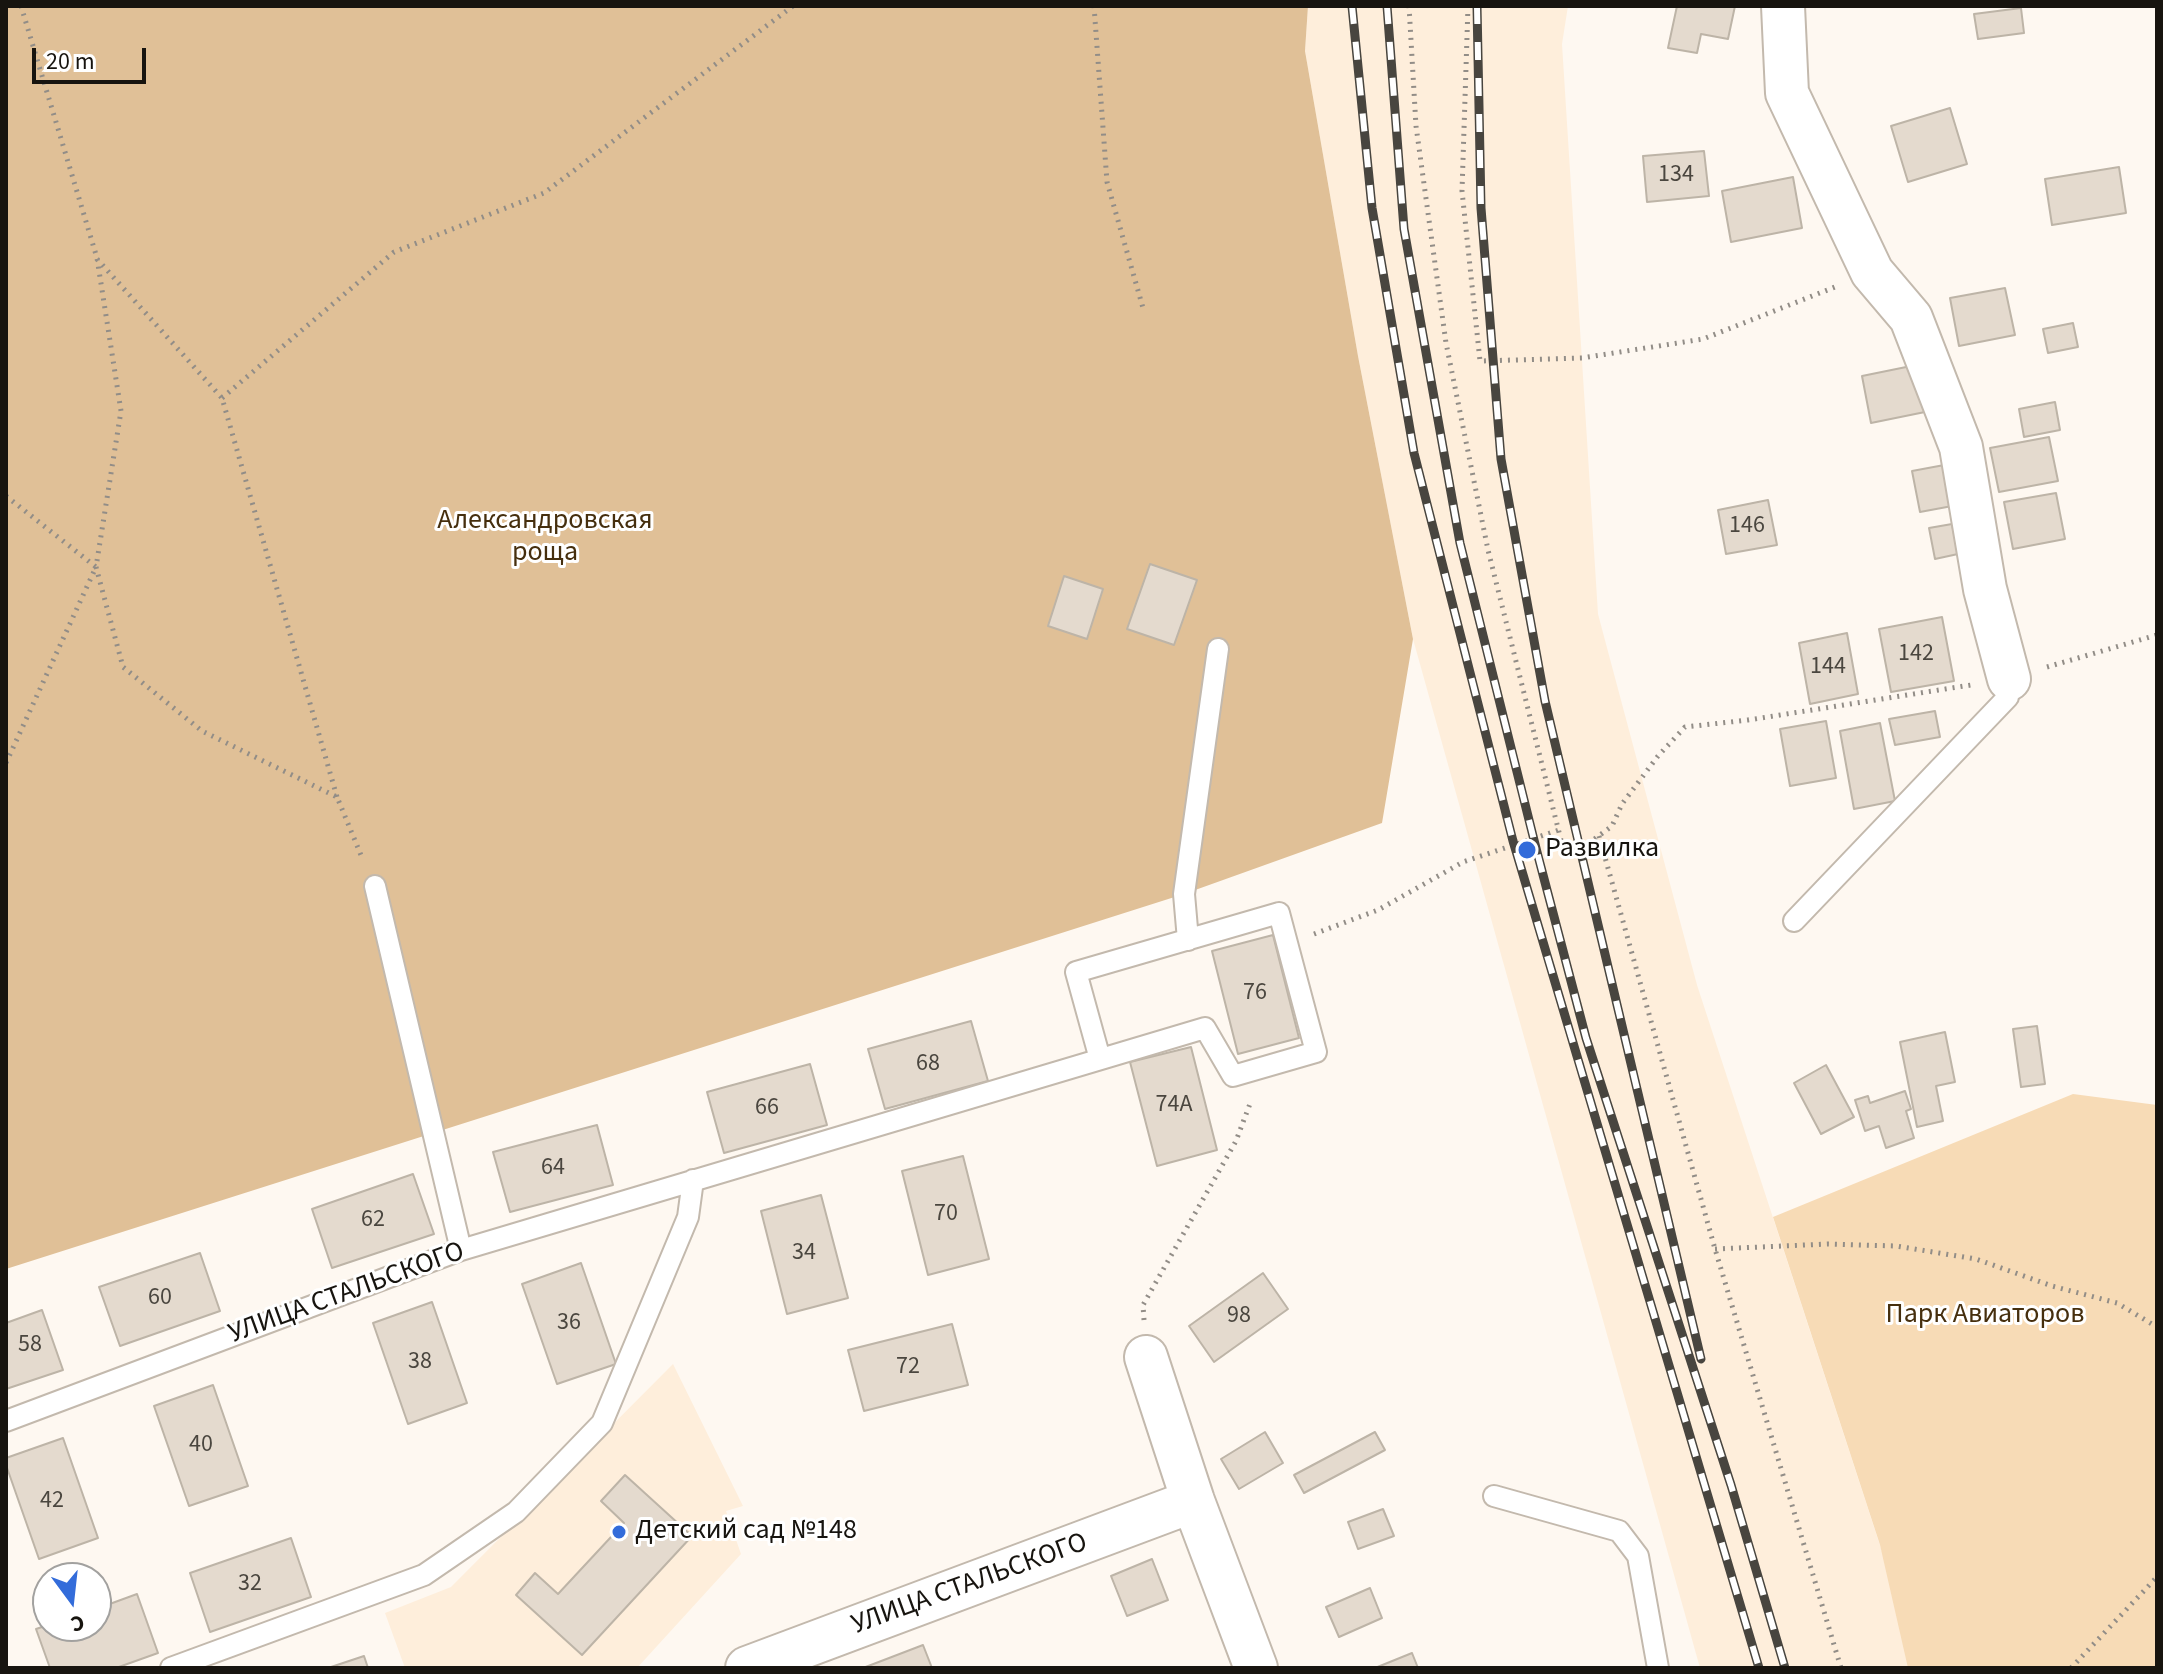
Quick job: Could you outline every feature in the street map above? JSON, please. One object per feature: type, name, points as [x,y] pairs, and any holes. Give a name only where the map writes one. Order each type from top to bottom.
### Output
[{"type":"street","points":[[1783,6],[1787,93],[1872,272],[1911,318],[1961,447],[1985,589],[2009,679]]},
{"type":"street","points":[[1146,1357],[1193,1501],[1256,1668]]},
{"type":"street","name":"УЛИЦА СТАЛЬСКОГО","points":[[747,1668],[1193,1501]]},
{"type":"lane","points":[[1188,940],[1184,894],[1218,649]]},
{"type":"lane","points":[[1794,921],[2008,697],[2009,679]]},
{"type":"lane","points":[[375,886],[461,1250]]},
{"type":"lane","name":"УЛИЦА СТАЛЬСКОГО","points":[[6,1421],[461,1250],[1205,1028],[1233,1076],[1316,1052],[1279,913],[1076,972],[1100,1059]]},
{"type":"lane","points":[[171,1668],[424,1575],[516,1512],[602,1423],[688,1217],[693,1180]]},
{"type":"lane","points":[[1494,1496],[1619,1531],[1638,1556],[1658,1668]]},
{"type":"path","points":[[6,763],[96,567],[121,411],[97,258],[21,6]]},
{"type":"path","points":[[222,398],[394,252],[544,193],[793,6]]},
{"type":"path","points":[[1094,6],[1107,182],[1143,308]]},
{"type":"path","points":[[1409,6],[1416,126],[1446,343],[1488,550],[1564,852],[1581,849],[1612,826],[1622,804],[1658,756],[1685,727],[2009,679],[2157,635]]},
{"type":"path","points":[[1468,6],[1462,191],[1480,361],[1582,358],[1703,339],[1872,272]]},
{"type":"path","points":[[97,258],[222,398],[337,797],[375,886]]},
{"type":"path","points":[[6,496],[96,567],[123,667],[202,731],[337,797]]},
{"type":"path","points":[[1287,944],[1378,910],[1463,862],[1559,830]]},
{"type":"path","points":[[1599,835],[1715,1249],[1841,1668]]},
{"type":"path","points":[[1146,1357],[1143,1305],[1236,1141],[1263,1068]]},
{"type":"path","points":[[1715,1249],[1828,1244],[1896,1246],[1976,1259],[2052,1286],[2117,1303],[2157,1327]]},
{"type":"path","points":[[2071,1668],[2157,1577]]},
{"type":"shaded area","points":[[1308,6],[1568,6],[1562,44],[1598,614],[1697,985],[1920,1668],[1700,1668],[1413,639],[1358,356],[1305,51]]},
{"type":"shaded area","name":"Детский сад №148","points":[[673,1364],[743,1506],[726,1511],[741,1554],[637,1668],[405,1668],[385,1613],[451,1587]]},
{"type":"green space","name":"Александровская роща","points":[[6,6],[1308,6],[1305,51],[1358,356],[1413,639],[1382,823],[1184,894],[6,1269]]},
{"type":"green space","name":"Парк Авиаторов","points":[[2073,1094],[2157,1105],[2157,1668],[1908,1668],[1880,1545],[1773,1217]]},
{"type":"building","points":[[1677,6],[1735,6],[1728,39],[1701,34],[1697,53],[1668,48]]},
{"type":"building","points":[[2021,8],[2024,33],[1978,39],[1974,14]]},
{"type":"building","points":[[1950,108],[1967,164],[1908,182],[1891,126]]},
{"type":"building","points":[[1704,151],[1709,196],[1647,202],[1643,156]]},
{"type":"building","points":[[2119,167],[2126,213],[2052,225],[2045,179]]},
{"type":"building","points":[[1793,177],[1802,228],[1731,242],[1722,191]]},
{"type":"building","points":[[2005,288],[2015,335],[1959,346],[1950,298]]},
{"type":"building","points":[[2073,323],[2078,347],[2048,353],[2043,329]]},
{"type":"building","points":[[1916,365],[1925,412],[1871,423],[1862,376]]},
{"type":"building","points":[[2055,402],[2060,430],[2024,437],[2019,409]]},
{"type":"building","points":[[2049,437],[2058,481],[1999,492],[1990,448]]},
{"type":"building","points":[[1955,463],[1963,504],[1920,512],[1912,471]]},
{"type":"building","points":[[2056,493],[2065,539],[2013,549],[2004,502]]},
{"type":"building","points":[[1768,500],[1777,545],[1726,554],[1718,510]]},
{"type":"building","points":[[1952,524],[1958,554],[1935,559],[1929,528]]},
{"type":"building","points":[[1150,564],[1197,580],[1174,645],[1127,629]]},
{"type":"building","points":[[1064,576],[1103,589],[1087,639],[1048,626]]},
{"type":"building","points":[[1942,617],[1954,681],[1891,692],[1879,629]]},
{"type":"building","points":[[1847,633],[1858,694],[1810,704],[1799,643]]},
{"type":"building","points":[[1935,711],[1940,737],[1895,745],[1889,719]]},
{"type":"building","points":[[1826,721],[1836,778],[1790,786],[1780,729]]},
{"type":"building","points":[[1880,723],[1895,801],[1854,809],[1840,731]]},
{"type":"building","points":[[1273,935],[1299,1038],[1238,1054],[1212,951]]},
{"type":"building","points":[[971,1021],[988,1081],[885,1109],[868,1049]]},
{"type":"building","points":[[2037,1026],[2045,1084],[2021,1087],[2013,1029]]},
{"type":"building","points":[[1945,1032],[1955,1082],[1936,1086],[1943,1121],[1917,1127],[1900,1042]]},
{"type":"building","points":[[1191,1047],[1217,1150],[1157,1166],[1130,1062]]},
{"type":"building","points":[[810,1064],[827,1125],[724,1153],[707,1092]]},
{"type":"building","points":[[1826,1065],[1854,1117],[1821,1134],[1794,1083]]},
{"type":"building","points":[[1905,1091],[1911,1109],[1906,1111],[1914,1138],[1886,1148],[1879,1126],[1865,1131],[1855,1100],[1868,1096],[1870,1103]]},
{"type":"building","points":[[597,1125],[613,1185],[510,1212],[493,1152]]},
{"type":"building","points":[[963,1156],[989,1259],[928,1275],[902,1171]]},
{"type":"building","points":[[413,1174],[434,1234],[332,1268],[312,1209]]},
{"type":"building","points":[[821,1195],[848,1298],[787,1314],[761,1211]]},
{"type":"building","points":[[200,1253],[220,1311],[120,1346],[99,1287]]},
{"type":"building","points":[[581,1263],[616,1364],[557,1384],[522,1284]]},
{"type":"building","points":[[1263,1273],[1288,1309],[1214,1362],[1189,1326]]},
{"type":"building","points":[[432,1302],[467,1403],[408,1424],[373,1323]]},
{"type":"building","points":[[42,1310],[63,1370],[6,1389],[6,1323]]},
{"type":"building","points":[[952,1324],[968,1385],[864,1411],[848,1350]]},
{"type":"building","points":[[213,1385],[248,1486],[189,1506],[154,1406]]},
{"type":"building","points":[[1265,1432],[1283,1463],[1239,1489],[1221,1459]]},
{"type":"building","points":[[1375,1432],[1385,1450],[1304,1493],[1294,1475]]},
{"type":"building","points":[[63,1438],[98,1538],[39,1559],[6,1458]]},
{"type":"building","points":[[625,1475],[692,1536],[582,1655],[516,1595],[535,1573],[558,1594],[624,1523],[601,1501]]},
{"type":"building","points":[[1383,1509],[1394,1536],[1358,1549],[1348,1522]]},
{"type":"building","points":[[291,1538],[311,1597],[210,1632],[190,1573]]},
{"type":"building","points":[[1152,1559],[1168,1600],[1127,1616],[1111,1576]]},
{"type":"building","points":[[1370,1588],[1382,1618],[1339,1637],[1326,1607]]},
{"type":"building","points":[[137,1594],[158,1653],[116,1668],[50,1668],[41,1642],[112,1642],[112,1603]]},
{"type":"building","points":[[923,1645],[932,1668],[863,1668]]},
{"type":"building","points":[[1412,1653],[1418,1668],[1375,1668]]},
{"type":"building","points":[[364,1656],[368,1668],[328,1668]]},
{"type":"railway","points":[[1352,6],[1372,208],[1414,453],[1513,841],[1759,1668]]},
{"type":"railway","points":[[1387,6],[1404,229],[1460,543],[1586,1038],[1731,1485],[1785,1668]]},
{"type":"railway","points":[[1477,6],[1481,208],[1501,459],[1545,701],[1701,1359]]},
{"type":"place","name":"Развилка","points":[[1527,850]]},
{"type":"place","name":"Детский сад №148","points":[[619,1532]]}]
